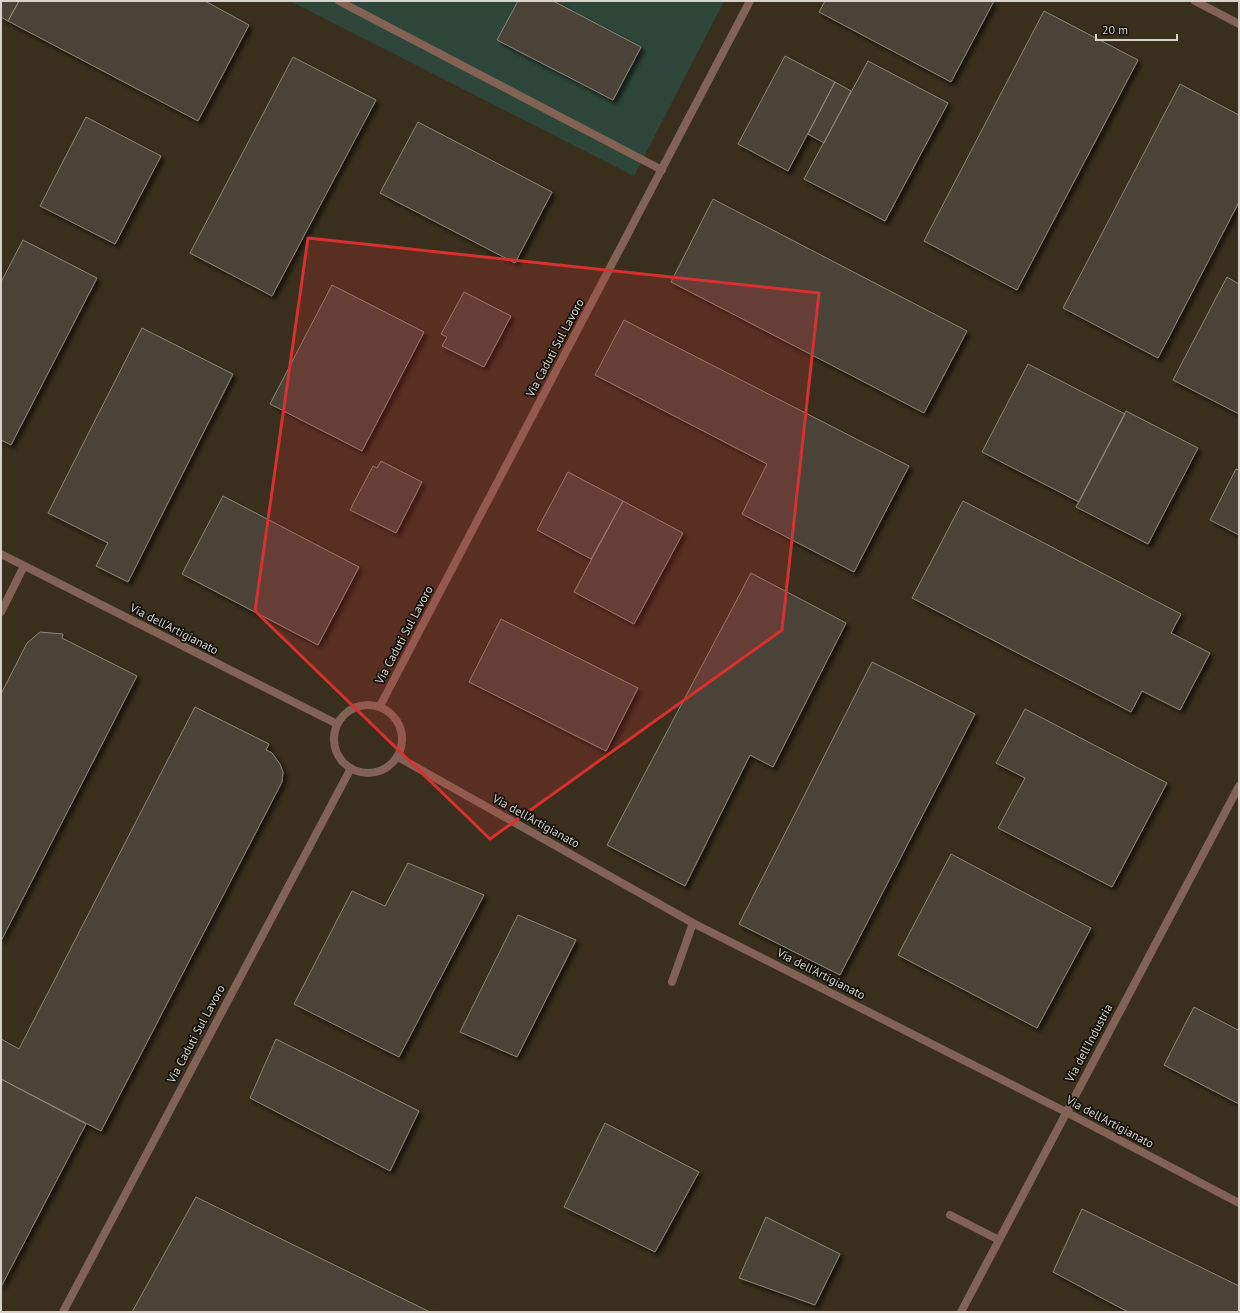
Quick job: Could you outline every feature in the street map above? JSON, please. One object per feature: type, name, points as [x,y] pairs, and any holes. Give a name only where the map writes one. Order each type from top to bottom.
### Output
[{"type":"street","points":[[339,1],[662,170]]},
{"type":"street","name":"Via Caduti Sul Lavoro","points":[[380,706],[750,1]]},
{"type":"street","points":[[1195,1],[1239,24]]},
{"type":"street","name":"Via dell'Artigianato","points":[[1,554],[337,724]]},
{"type":"street","points":[[1,612],[24,566]]},
{"type":"street","points":[[370,704],[380,706],[389,711],[401,728],[402,743],[398,757],[390,765],[381,770],[371,773],[360,772],[350,768],[337,754],[334,744],[334,734],[337,724],[342,716],[350,709],[360,705],[370,704]]},
{"type":"street","name":"Via dell'Artigianato","points":[[398,757],[694,923],[1066,1112],[1239,1203]]},
{"type":"street","name":"Via Caduti Sul Lavoro","points":[[63,1312],[350,768]]},
{"type":"street","name":"Via dell’Industria","points":[[961,1312],[1239,786]]},
{"type":"street","points":[[672,982],[694,923]]},
{"type":"street","points":[[950,1215],[999,1240]]},
{"type":"highlighted area","points":[[308,238],[819,293],[782,630],[490,839],[255,611]]},
{"type":"shaded area","points":[[1,1],[1239,1],[1239,1312],[1,1312]]},
{"type":"green space","points":[[290,1],[724,1],[634,176]]},
{"type":"building","points":[[1,1],[19,1],[8,21],[1,17]]},
{"type":"building","points":[[19,1],[205,1],[249,25],[198,121],[8,21]]},
{"type":"building","points":[[518,1],[553,1],[641,47],[613,100],[497,40]]},
{"type":"building","points":[[825,1],[994,1],[951,82],[819,12]]},
{"type":"building","points":[[1044,11],[1138,60],[1017,290],[924,241]]},
{"type":"building","points":[[785,56],[835,82],[788,171],[738,144]]},
{"type":"building","points":[[293,57],[376,100],[272,296],[190,253]]},
{"type":"building","points":[[868,61],[948,103],[885,221],[804,179]]},
{"type":"building","points":[[835,82],[851,91],[824,143],[808,134]]},
{"type":"building","points":[[1180,84],[1239,115],[1239,202],[1158,358],[1063,308]]},
{"type":"building","points":[[86,117],[161,156],[115,244],[40,206]]},
{"type":"building","points":[[418,122],[552,192],[515,263],[380,193]]},
{"type":"building","points":[[713,199],[967,331],[924,413],[671,282]]},
{"type":"building","points":[[23,240],[97,278],[11,445],[1,440],[1,282]]},
{"type":"building","points":[[1227,277],[1239,284],[1239,414],[1173,380]]},
{"type":"building","points":[[332,285],[424,332],[362,451],[270,404]]},
{"type":"building","points":[[464,292],[511,316],[484,367],[442,346],[447,337],[441,334]]},
{"type":"building","points":[[624,320],[909,466],[854,572],[742,514],[767,464],[595,375]]},
{"type":"building","points":[[142,328],[233,374],[128,582],[96,566],[108,543],[48,513]]},
{"type":"building","points":[[1028,364],[1125,414],[1079,502],[982,452]]},
{"type":"building","points":[[1126,411],[1198,448],[1148,544],[1076,507]]},
{"type":"building","points":[[381,461],[422,482],[396,533],[350,510],[373,466],[377,468]]},
{"type":"building","points":[[1236,469],[1239,470],[1239,535],[1210,520]]},
{"type":"building","points":[[568,472],[623,501],[591,559],[537,530]]},
{"type":"building","points":[[223,496],[359,567],[318,645],[182,574]]},
{"type":"building","points":[[623,501],[683,533],[634,624],[574,592]]},
{"type":"building","points":[[963,501],[1181,614],[1171,633],[1210,653],[1180,710],[1142,691],[1131,712],[912,598]]},
{"type":"building","points":[[751,573],[846,623],[773,767],[750,755],[685,886],[607,845]]},
{"type":"building","points":[[501,619],[638,688],[606,751],[469,682]]},
{"type":"building","points":[[40,632],[63,634],[62,638],[137,676],[1,941],[1,694],[27,643]]},
{"type":"building","points":[[872,662],[975,714],[840,975],[739,924]]},
{"type":"building","points":[[195,707],[269,744],[266,750],[272,753],[280,764],[283,772],[282,782],[101,1131],[1,1079],[1,1039],[19,1049]]},
{"type":"building","points":[[1025,709],[1167,783],[1112,887],[998,828],[1025,778],[996,763]]},
{"type":"building","points":[[951,854],[1091,928],[1037,1028],[898,955]]},
{"type":"building","points":[[408,863],[484,895],[399,1057],[294,1004],[352,891],[385,906]]},
{"type":"building","points":[[518,915],[576,940],[517,1057],[460,1032]]},
{"type":"building","points":[[1194,1007],[1238,1030],[1239,1027],[1239,1104],[1164,1065]]},
{"type":"building","points":[[276,1039],[419,1111],[390,1171],[250,1098]]},
{"type":"building","points":[[1,1079],[86,1124],[1,1287]]},
{"type":"building","points":[[605,1123],[699,1172],[655,1252],[564,1207]]},
{"type":"building","points":[[196,1197],[430,1312],[132,1312]]},
{"type":"building","points":[[1082,1209],[1239,1286],[1239,1312],[1128,1312],[1053,1272]]},
{"type":"building","points":[[766,1217],[840,1254],[815,1305],[739,1278]]}]
